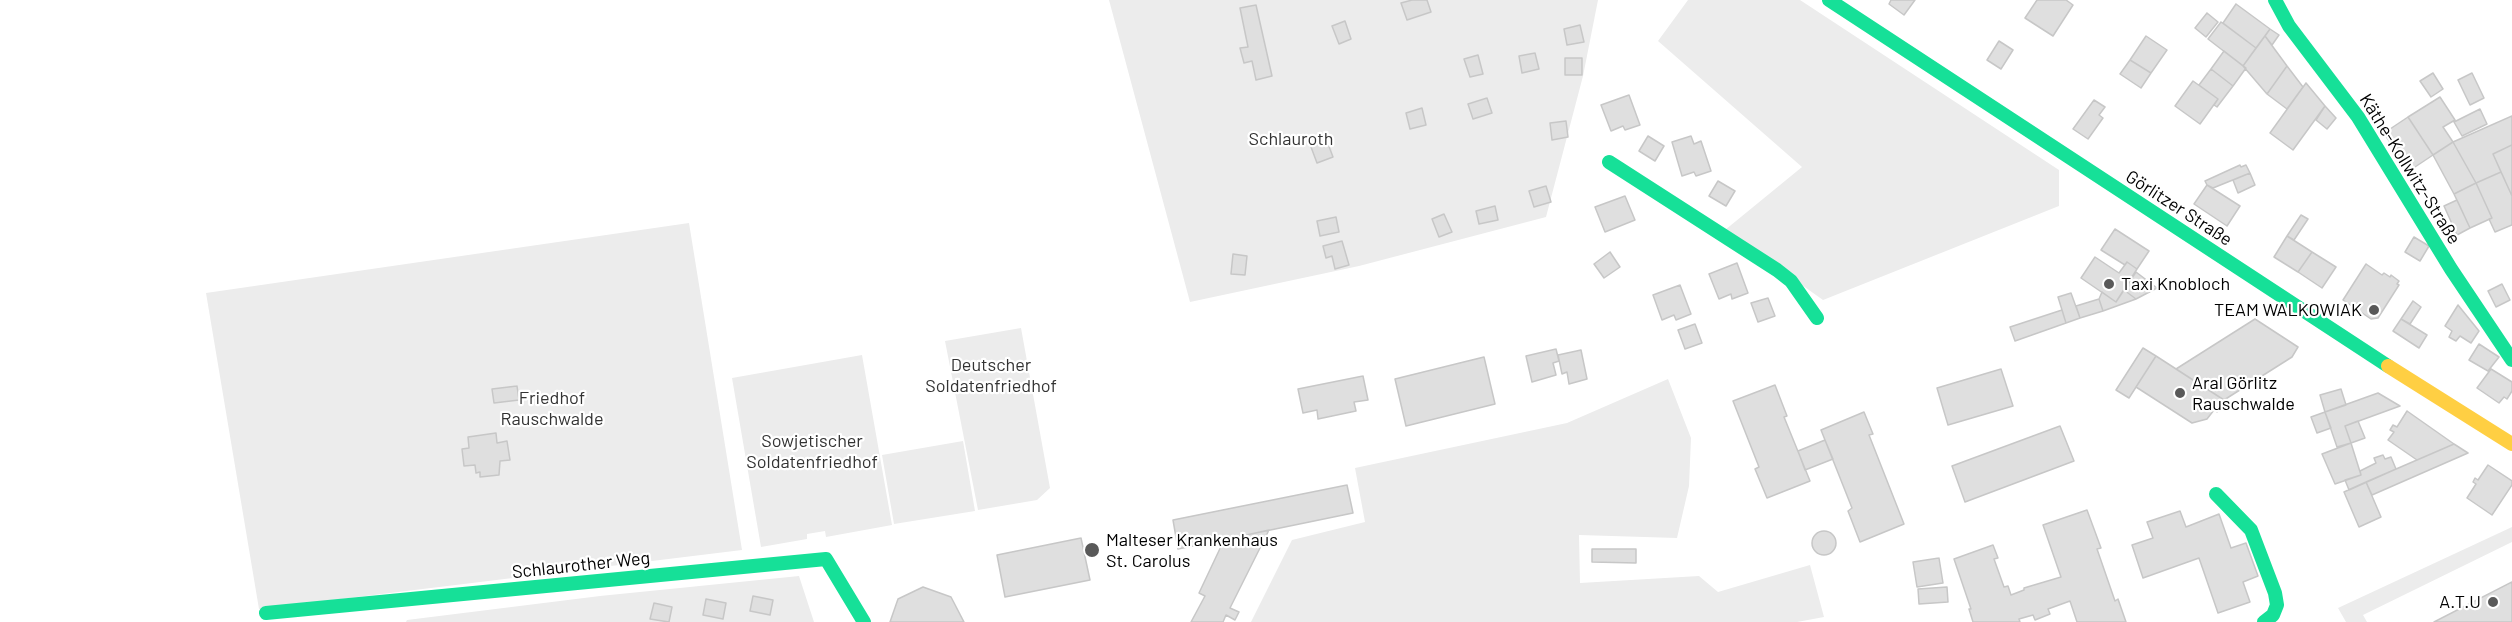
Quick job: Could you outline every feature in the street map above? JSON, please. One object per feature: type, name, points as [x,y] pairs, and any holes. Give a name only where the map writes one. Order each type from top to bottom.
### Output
[{"type":"street","name":"Görlitzer Straße","points":[[1829,0],[2347,339],[2512,444]]},
{"type":"street","name":"Käthe-Kollwitz-Straße","points":[[2276,0],[2289,26],[2358,117],[2451,269],[2512,360]]},
{"type":"street","points":[[1609,162],[1777,270],[1791,281],[1817,318]]},
{"type":"street","points":[[2216,494],[2251,530],[2275,593],[2277,605],[2273,615],[2264,622]]},
{"type":"street","name":"Schlaurother Weg","points":[[266,614],[826,559],[864,622]]},
{"type":"green space","name":"Schlauroth","points":[[1109,0],[1598,0],[1583,76],[1546,217],[1359,266],[1190,302]]},
{"type":"green space","points":[[1688,0],[1800,0],[2059,170],[2059,206],[1823,300],[1725,230],[1802,167],[1658,41]]},
{"type":"green space","name":"Friedhof Rauschwalde","points":[[689,223],[742,550],[259,609],[206,293]]},
{"type":"green space","name":"Deutscher Soldatenfriedhof","points":[[1021,328],[1050,488],[1037,500],[978,510],[945,341]]},
{"type":"green space","name":"Sowjetischer Soldatenfriedhof","points":[[862,355],[892,525],[826,537],[825,531],[807,534],[807,539],[761,547],[732,378]]},
{"type":"green space","points":[[1668,379],[1691,438],[1689,486],[1677,538],[1579,535],[1580,583],[1699,576],[1718,592],[1810,565],[1824,617],[1797,622],[1251,622],[1292,540],[1365,522],[1355,468],[1567,423]]},
{"type":"green space","points":[[963,441],[975,511],[894,524],[882,455]]},
{"type":"green space","points":[[2512,527],[2512,542],[2363,615],[2367,622],[2346,622],[2338,608]]},
{"type":"green space","points":[[799,576],[814,622],[406,622],[407,620],[600,596]]},
{"type":"building","points":[[1427,0],[1431,12],[1407,20],[1401,3]]},
{"type":"building","points":[[1891,0],[1915,0],[1904,15],[1889,4]]},
{"type":"building","points":[[2037,0],[2066,0],[2073,5],[2053,36],[2025,18]]},
{"type":"building","points":[[2236,4],[2270,29],[2256,48],[2223,23]]},
{"type":"building","points":[[1256,5],[1272,76],[1256,80],[1252,61],[1244,63],[1240,48],[1248,47],[1240,8]]},
{"type":"building","points":[[2207,13],[2218,22],[2206,37],[2195,28]]},
{"type":"building","points":[[1345,21],[1351,39],[1339,44],[1332,26]]},
{"type":"building","points":[[2221,22],[2256,48],[2243,66],[2208,39]]},
{"type":"building","points":[[1580,25],[1584,42],[1567,45],[1564,29]]},
{"type":"building","points":[[2270,29],[2279,35],[2272,45],[2265,36]]},
{"type":"building","points":[[2146,36],[2167,50],[2151,73],[2130,60]]},
{"type":"building","points":[[2265,36],[2287,66],[2267,94],[2243,66]]},
{"type":"building","points":[[1999,41],[2013,50],[2001,69],[1987,60]]},
{"type":"building","points":[[2224,51],[2246,68],[2233,86],[2211,69]]},
{"type":"building","points":[[1535,53],[1539,69],[1522,73],[1519,56]]},
{"type":"building","points":[[1478,55],[1483,74],[1470,77],[1464,59]]},
{"type":"building","points":[[1565,58],[1582,58],[1582,75],[1565,75]]},
{"type":"building","points":[[2130,60],[2151,73],[2141,88],[2120,74]]},
{"type":"building","points":[[2287,66],[2303,87],[2287,109],[2267,94]]},
{"type":"building","points":[[2211,69],[2233,86],[2217,107],[2214,105],[2218,99],[2199,85]]},
{"type":"building","points":[[2433,73],[2443,89],[2431,97],[2420,81]]},
{"type":"building","points":[[2472,73],[2484,98],[2470,105],[2458,80]]},
{"type":"building","points":[[2193,81],[2218,99],[2200,124],[2175,106]]},
{"type":"building","points":[[2306,83],[2325,106],[2293,150],[2270,133]]},
{"type":"building","points":[[1629,95],[1640,125],[1625,130],[1623,126],[1611,131],[1601,105]]},
{"type":"building","points":[[2440,97],[2455,120],[2443,127],[2453,142],[2433,155],[2408,117]]},
{"type":"building","points":[[1487,98],[1492,113],[1473,119],[1468,104]]},
{"type":"building","points":[[2094,100],[2105,107],[2099,115],[2103,118],[2088,139],[2073,129]]},
{"type":"building","points":[[2325,106],[2336,118],[2327,129],[2316,120]]},
{"type":"building","points":[[1422,108],[1426,125],[1410,129],[1406,113]]},
{"type":"building","points":[[2480,109],[2487,124],[2462,136],[2454,122]]},
{"type":"building","points":[[2512,116],[2512,145],[2493,154],[2501,172],[2476,183],[2453,142]]},
{"type":"building","points":[[2408,117],[2433,155],[2409,171],[2384,133]]},
{"type":"building","points":[[1566,121],[1568,137],[1552,140],[1550,123]]},
{"type":"building","points":[[1648,136],[1664,146],[1655,161],[1639,151]]},
{"type":"building","points":[[1691,136],[1694,144],[1701,141],[1711,171],[1696,176],[1694,172],[1682,176],[1672,142]]},
{"type":"building","points":[[1327,141],[1333,157],[1317,163],[1311,147]]},
{"type":"building","points":[[2453,142],[2476,183],[2454,194],[2433,155]]},
{"type":"building","points":[[2512,145],[2512,196],[2493,154]]},
{"type":"building","points":[[2240,165],[2241,167],[2246,165],[2250,173],[2213,188],[2207,185],[2205,181]]},
{"type":"building","points":[[2501,172],[2512,196],[2512,225],[2495,232],[2489,219],[2492,218],[2476,183]]},
{"type":"building","points":[[2250,173],[2255,185],[2238,193],[2233,180]]},
{"type":"building","points":[[1718,181],[1735,191],[1726,206],[1709,196]]},
{"type":"building","points":[[2476,183],[2492,218],[2470,228],[2454,194]]},
{"type":"building","points":[[2207,185],[2240,206],[2227,226],[2194,204]]},
{"type":"building","points":[[1546,186],[1551,202],[1534,207],[1529,191]]},
{"type":"building","points":[[1625,196],[1635,220],[1605,232],[1595,207]]},
{"type":"building","points":[[2457,200],[2470,228],[2457,235],[2444,206]]},
{"type":"building","points":[[1495,206],[1498,220],[1479,224],[1476,211]]},
{"type":"building","points":[[1444,214],[1452,232],[1439,237],[1432,219]]},
{"type":"building","points":[[2301,215],[2308,219],[2294,240],[2287,236]]},
{"type":"building","points":[[1336,217],[1339,232],[1320,236],[1317,221]]},
{"type":"building","points":[[2115,229],[2149,251],[2137,269],[2127,262],[2125,265],[2101,250]]},
{"type":"building","points":[[2287,236],[2312,252],[2298,272],[2274,257]]},
{"type":"building","points":[[2414,237],[2429,246],[2420,261],[2405,252]]},
{"type":"building","points":[[1342,241],[1349,265],[1335,269],[1332,256],[1326,258],[1323,246]]},
{"type":"building","points":[[1610,252],[1620,267],[1604,278],[1594,264]]},
{"type":"building","points":[[2312,252],[2336,267],[2322,288],[2298,272]]},
{"type":"building","points":[[1233,254],[1247,256],[1245,275],[1231,274]]},
{"type":"building","name":"Taxi Knobloch","points":[[2095,257],[2119,273],[2127,262],[2137,269],[2116,302],[2081,278]]},
{"type":"building","points":[[1737,263],[1748,293],[1732,299],[1731,294],[1719,299],[1709,274]]},
{"type":"building","points":[[2366,264],[2382,275],[2384,273],[2390,277],[2391,275],[2399,281],[2397,284],[2399,285],[2378,318],[2371,319],[2343,300]]},
{"type":"building","points":[[2136,272],[2157,288],[2136,299],[2124,290]]},
{"type":"building","points":[[2502,284],[2510,300],[2496,307],[2488,291]]},
{"type":"building","points":[[1680,285],[1691,314],[1676,320],[1674,315],[1662,320],[1653,295]]},
{"type":"building","points":[[2124,290],[2136,299],[2103,311],[2099,299],[2102,292],[2116,302]]},
{"type":"building","points":[[2071,293],[2080,318],[2066,323],[2058,297]]},
{"type":"building","points":[[1768,298],[1775,316],[1758,322],[1751,303]]},
{"type":"building","points":[[2099,299],[2103,311],[2080,318],[2076,306]]},
{"type":"building","points":[[2413,301],[2421,307],[2410,324],[2401,319]]},
{"type":"building","points":[[2458,305],[2479,331],[2471,343],[2460,336],[2456,341],[2449,337],[2452,331],[2445,326]]},
{"type":"building","points":[[2062,310],[2066,323],[2015,341],[2010,327]]},
{"type":"building","points":[[2255,319],[2298,347],[2292,357],[2224,400],[2176,369]]},
{"type":"building","points":[[2401,319],[2427,335],[2419,348],[2393,331]]},
{"type":"building","points":[[1695,324],[1702,343],[1685,349],[1678,330]]},
{"type":"building","points":[[2479,344],[2499,357],[2488,371],[2469,360]]},
{"type":"building","points":[[2143,348],[2156,356],[2129,398],[2116,390]]},
{"type":"building","points":[[1556,349],[1559,361],[1553,363],[1556,375],[1532,382],[1526,356]]},
{"type":"building","points":[[1581,350],[1587,379],[1569,384],[1567,372],[1562,374],[1558,355]]},
{"type":"building","name":"Aral Görlitz Rauschwalde","points":[[2156,356],[2224,400],[2217,412],[2214,410],[2207,419],[2192,423],[2136,387]]},
{"type":"building","points":[[1484,357],[1495,404],[1406,426],[1395,379]]},
{"type":"building","points":[[2001,369],[2013,406],[1948,425],[1937,388]]},
{"type":"building","points":[[2491,369],[2512,382],[2512,391],[2507,399],[2504,397],[2499,403],[2477,388]]},
{"type":"building","points":[[1363,376],[1368,400],[1354,402],[1356,411],[1318,419],[1317,410],[1303,413],[1298,389]]},
{"type":"building","points":[[1775,385],[1787,416],[1784,417],[1810,481],[1767,498],[1755,469],[1759,467],[1733,401]]},
{"type":"building","points":[[517,386],[519,400],[494,403],[492,389]]},
{"type":"building","points":[[2341,389],[2346,405],[2325,412],[2320,395]]},
{"type":"building","points":[[2378,393],[2400,406],[2345,426],[2351,443],[2337,447],[2325,412]]},
{"type":"building","points":[[2407,411],[2454,444],[2417,460],[2388,440],[2394,432],[2390,430],[2393,425],[2397,427]]},
{"type":"building","points":[[1864,412],[1873,434],[1869,435],[1904,524],[1860,542],[1848,511],[1852,508],[1821,430]]},
{"type":"building","points":[[2325,412],[2331,428],[2317,433],[2311,417]]},
{"type":"building","points":[[2358,421],[2365,438],[2351,443],[2345,426]]},
{"type":"building","points":[[2060,426],[2074,461],[1965,502],[1952,466]]},
{"type":"building","points":[[496,433],[497,443],[507,441],[510,460],[500,461],[499,475],[480,477],[480,472],[476,473],[475,465],[464,466],[462,449],[469,448],[468,437]]},
{"type":"building","points":[[1825,440],[1833,459],[1805,470],[1798,451]]},
{"type":"building","points":[[2351,443],[2361,475],[2335,484],[2322,454]]},
{"type":"building","points":[[2454,444],[2468,453],[2372,495],[2366,482]]},
{"type":"building","points":[[2383,455],[2385,459],[2391,457],[2396,469],[2349,490],[2345,480],[2361,475],[2360,471],[2376,463],[2374,458]]},
{"type":"building","points":[[2488,465],[2512,481],[2512,485],[2492,515],[2467,498],[2476,484],[2473,482],[2475,478],[2478,480]]},
{"type":"building","points":[[2366,482],[2381,517],[2359,527],[2344,492]]},
{"type":"building","points":[[1347,485],[1353,513],[1178,549],[1173,520]]},
{"type":"building","points":[[2087,510],[2101,548],[2097,549],[2115,601],[2118,599],[2126,622],[2077,622],[2070,601],[2048,609],[2050,614],[2035,620],[2033,615],[2019,619],[2020,622],[1973,622],[1969,609],[1971,609],[1954,559],[1993,545],[1998,558],[1994,559],[2004,587],[2008,586],[2011,595],[2024,588],[2061,577],[2043,525]]},
{"type":"building","points":[[2180,511],[2186,527],[2219,514],[2231,548],[2246,543],[2258,576],[2243,582],[2250,602],[2218,613],[2199,558],[2143,578],[2132,545],[2153,538],[2147,522]]},
{"type":"building","points":[[1269,530],[1230,608],[1239,612],[1235,620],[1226,615],[1223,622],[1191,622],[1205,596],[1199,593],[1224,540]]},
{"type":"building","points":[[1824,531],[1829,532],[1835,538],[1835,548],[1829,554],[1824,555],[1819,554],[1813,548],[1812,543],[1813,538],[1819,532]]},
{"type":"building","points":[[1081,538],[1090,580],[1005,597],[997,555]]},
{"type":"building","points":[[1592,549],[1636,549],[1636,563],[1592,562]]},
{"type":"building","points":[[1939,558],[1943,583],[1917,587],[1913,562]]},
{"type":"building","name":"A.T.U","points":[[2512,582],[2512,622],[2434,622]]},
{"type":"building","points":[[923,587],[951,597],[964,622],[890,622],[898,599]]},
{"type":"building","points":[[1947,587],[1948,602],[1919,604],[1918,589]]},
{"type":"building","points":[[753,596],[773,600],[770,615],[750,611]]},
{"type":"building","points":[[706,599],[726,603],[723,619],[703,615]]},
{"type":"building","points":[[654,603],[672,607],[669,622],[650,619]]},
{"type":"traffic: fast","points":[[1829,0],[2388,366]]},
{"type":"traffic: fast","points":[[2275,0],[2289,26],[2358,117],[2451,269],[2512,360]]},
{"type":"traffic: fast","points":[[1609,162],[1777,270],[1791,281],[1817,318]]},
{"type":"traffic: fast","points":[[2216,494],[2251,530],[2275,593],[2277,605],[2273,615],[2264,622]]},
{"type":"traffic: fast","points":[[266,613],[826,559],[864,622]]},
{"type":"traffic: slow","points":[[2388,366],[2512,444]]},
{"type":"place","name":"Taxi Knobloch","points":[[2109,284]]},
{"type":"place","name":"TEAM WALKOWIAK","points":[[2374,310]]},
{"type":"place","name":"Aral Görlitz Rauschwalde","points":[[2180,393]]},
{"type":"place","name":"Malteser Krankenhaus St. Carolus","points":[[1092,550]]},
{"type":"place","name":"A.T.U","points":[[2493,602]]}]
